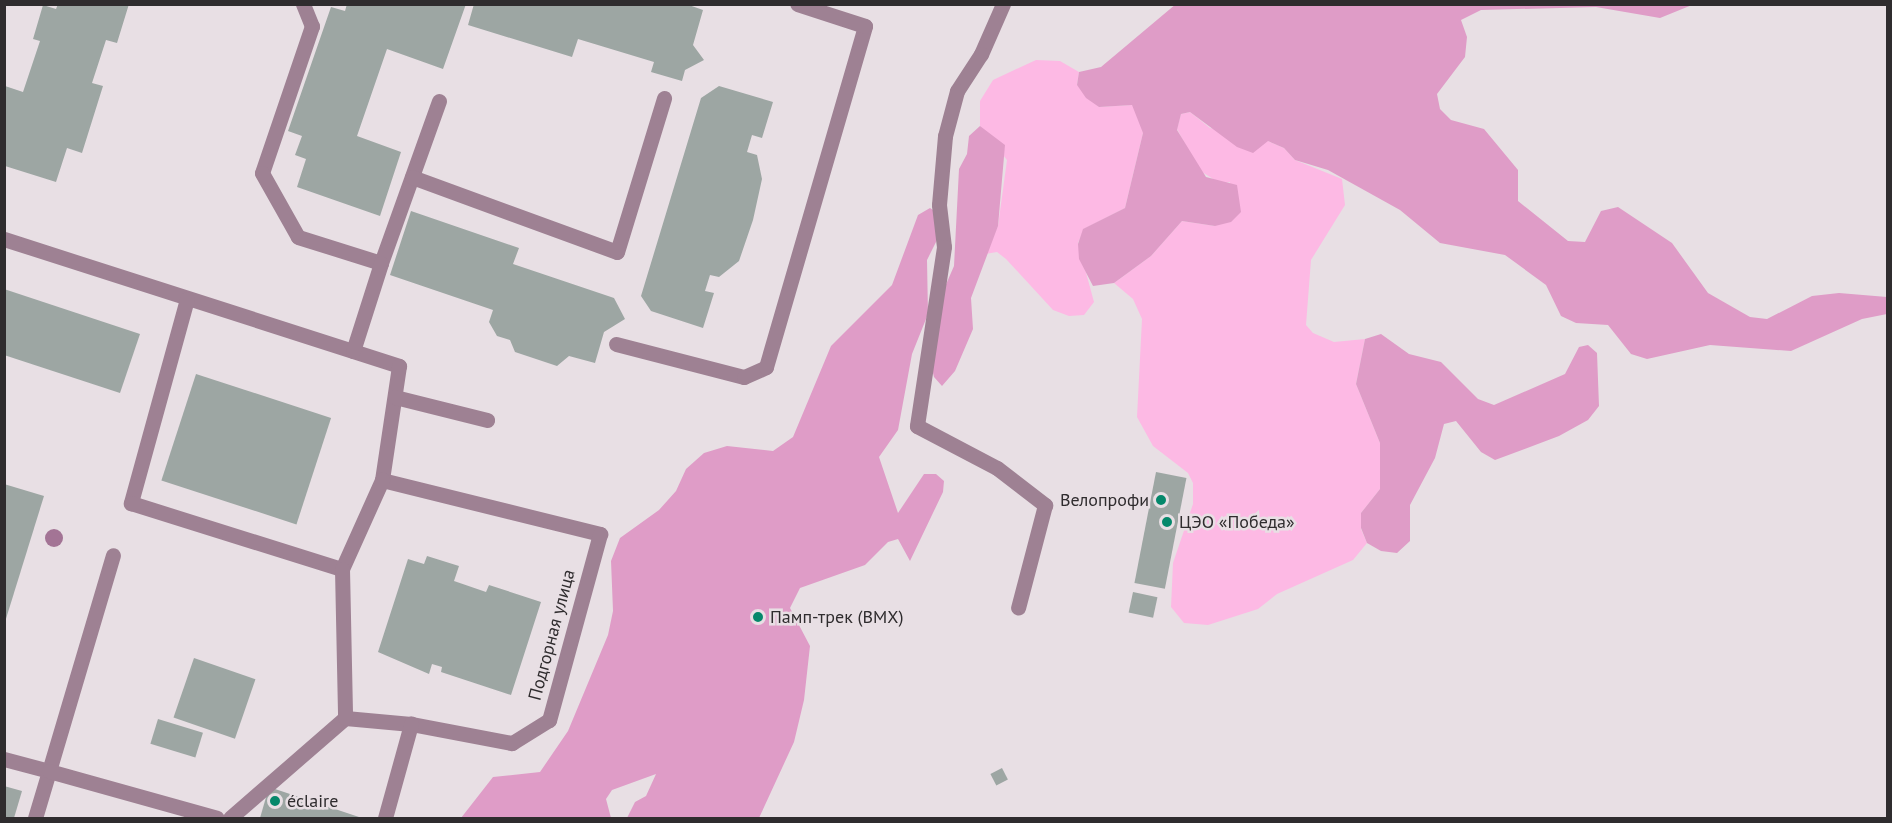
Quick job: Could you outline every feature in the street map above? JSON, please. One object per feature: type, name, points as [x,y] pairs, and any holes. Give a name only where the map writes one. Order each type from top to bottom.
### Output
[{"type":"street","points":[[303,4],[312,26],[262,173],[298,237],[381,263]]},
{"type":"street","points":[[616,344],[744,377],[766,367],[866,26],[797,4]]},
{"type":"street","points":[[1003,4],[981,54],[957,91],[945,136],[939,205],[944,247],[917,426],[997,468],[1045,505],[1018,608]]},
{"type":"street","points":[[412,177],[617,252],[664,98]]},
{"type":"street","points":[[353,351],[381,263],[439,101]]},
{"type":"street","points":[[4,239],[187,300],[399,366],[382,480],[342,569],[345,718],[230,819]]},
{"type":"street","points":[[187,300],[132,503],[342,569]]},
{"type":"street","points":[[395,397],[487,420]]},
{"type":"street","name":"Подгорная улица","points":[[345,718],[411,724],[512,743],[549,720],[600,534],[382,480]]},
{"type":"street","points":[[35,819],[113,555]]},
{"type":"street","points":[[385,819],[411,724]]},
{"type":"street","points":[[4,759],[217,819]]},
{"type":"shaded area","points":[[1176,4],[1692,5],[1660,18],[1596,7],[1481,10],[1461,20],[1467,37],[1465,57],[1437,94],[1440,109],[1451,120],[1484,129],[1518,170],[1518,201],[1568,241],[1585,242],[1601,211],[1618,207],[1672,243],[1708,293],[1750,317],[1767,319],[1812,296],[1839,293],[1887,297],[1887,314],[1862,319],[1791,351],[1710,345],[1647,359],[1631,354],[1608,325],[1576,323],[1561,316],[1546,285],[1505,255],[1440,243],[1400,210],[1328,170],[1295,160],[1284,148],[1268,141],[1253,153],[1237,147],[1190,112],[1181,114],[1177,130],[1206,177],[1237,185],[1241,212],[1231,222],[1215,226],[1182,221],[1151,256],[1114,283],[1093,286],[1079,259],[1078,244],[1083,229],[1125,208],[1143,133],[1132,105],[1099,107],[1086,98],[1077,85],[1079,72],[1101,67]]},
{"type":"shaded area","points":[[1036,60],[1060,61],[1079,72],[1077,85],[1099,107],[1132,105],[1141,118],[1143,133],[1125,208],[1084,229],[1078,243],[1094,302],[1084,315],[1069,316],[1053,310],[1006,259],[997,252],[985,254],[998,226],[1007,160],[980,126],[980,101],[993,80]]},
{"type":"shaded area","points":[[1190,112],[1210,128],[1268,141],[1284,148],[1295,160],[1342,179],[1345,205],[1311,260],[1306,325],[1313,333],[1334,342],[1365,339],[1356,384],[1380,443],[1380,489],[1361,513],[1361,529],[1367,543],[1353,560],[1277,594],[1258,609],[1208,625],[1184,623],[1171,607],[1173,563],[1193,504],[1193,483],[1188,473],[1153,446],[1137,417],[1142,319],[1133,299],[1114,283],[1151,256],[1182,221],[1215,226],[1230,182],[1221,184],[1199,170],[1177,129],[1181,114]]},
{"type":"shaded area","points":[[980,126],[1005,145],[998,226],[971,298],[973,329],[955,371],[942,386],[934,377],[931,365],[944,289],[954,266],[959,169],[967,154],[969,136]]},
{"type":"shaded area","points":[[930,208],[936,212],[937,240],[927,260],[928,314],[912,354],[898,430],[879,457],[898,513],[924,474],[936,474],[944,481],[943,492],[910,561],[898,539],[888,542],[865,565],[800,588],[790,608],[810,646],[804,700],[794,742],[759,818],[627,818],[635,802],[646,796],[656,774],[612,790],[606,799],[611,818],[461,818],[493,777],[540,772],[568,731],[608,635],[613,611],[611,561],[620,538],[659,510],[676,491],[686,469],[704,453],[727,446],[773,451],[793,437],[831,346],[892,285],[918,215]]},
{"type":"shaded area","points":[[1381,334],[1409,354],[1441,362],[1478,399],[1494,405],[1565,374],[1579,347],[1588,345],[1597,353],[1599,406],[1588,420],[1559,436],[1495,460],[1481,452],[1456,421],[1444,424],[1435,458],[1410,505],[1410,541],[1397,553],[1381,551],[1367,543],[1361,528],[1361,513],[1380,489],[1380,443],[1356,384],[1365,339]]},
{"type":"building","points":[[58,4],[129,4],[117,43],[106,40],[92,83],[103,86],[82,153],[67,148],[56,182],[5,166],[5,86],[23,92],[40,41],[33,39],[43,5],[56,9]]},
{"type":"building","points":[[347,4],[466,4],[443,69],[387,49],[357,136],[401,152],[380,216],[297,187],[306,159],[295,155],[302,136],[288,131],[331,7],[345,11]]},
{"type":"building","points":[[474,4],[686,4],[703,10],[693,45],[704,60],[685,70],[682,81],[651,72],[654,62],[578,39],[572,57],[468,25]]},
{"type":"building","points":[[719,86],[773,102],[762,138],[752,135],[747,152],[757,155],[762,179],[753,220],[739,261],[719,277],[710,275],[705,291],[714,293],[703,328],[651,311],[641,296],[701,98]]},
{"type":"building","points":[[411,211],[519,248],[513,264],[614,298],[625,319],[604,332],[595,363],[569,356],[557,366],[515,352],[510,340],[497,336],[489,322],[493,310],[390,275]]},
{"type":"building","points":[[4,289],[140,334],[120,393],[4,355]]},
{"type":"building","points":[[196,374],[331,418],[296,524],[161,481]]},
{"type":"building","name":"ЦЭО «Победа»","points":[[1156,472],[1186,478],[1165,589],[1134,583]]},
{"type":"building","points":[[4,484],[44,496],[5,622],[4,622]]},
{"type":"building","points":[[427,556],[459,566],[454,581],[486,592],[489,585],[541,602],[511,695],[441,672],[442,667],[432,664],[429,674],[378,652],[408,559],[424,564]]},
{"type":"building","points":[[1133,592],[1157,597],[1153,618],[1129,613]]},
{"type":"building","points":[[194,658],[255,679],[235,739],[173,718]]},
{"type":"building","points":[[158,719],[203,733],[195,758],[150,744]]},
{"type":"building","points":[[1002,768],[1008,780],[996,785],[990,774]]},
{"type":"building","points":[[4,786],[22,791],[14,818],[4,818]]},
{"type":"building","points":[[269,787],[362,818],[260,818]]},
{"type":"place","name":"Велопрофи","points":[[1161,500]]},
{"type":"place","name":"ЦЭО «Победа»","points":[[1167,522]]},
{"type":"place","name":"Памп-трек (BMX)","points":[[758,617]]},
{"type":"place","name":"éclaire","points":[[275,801]]}]
